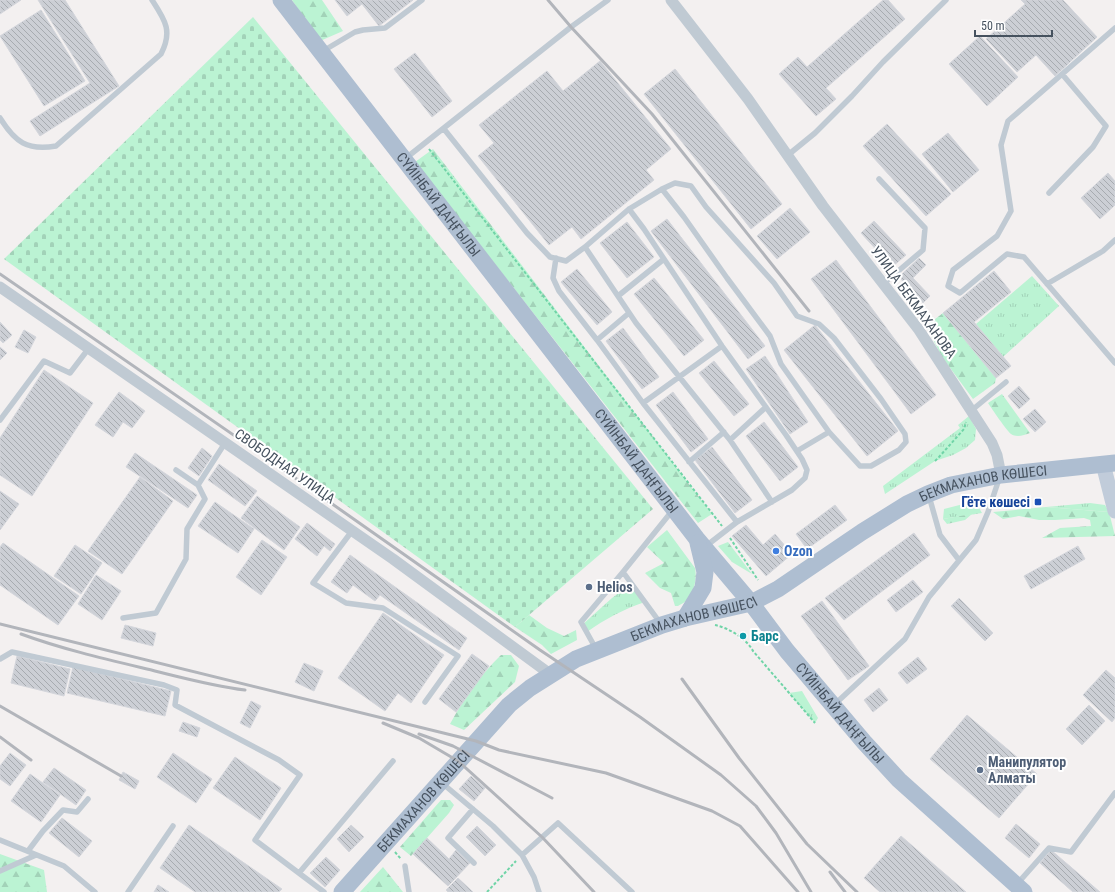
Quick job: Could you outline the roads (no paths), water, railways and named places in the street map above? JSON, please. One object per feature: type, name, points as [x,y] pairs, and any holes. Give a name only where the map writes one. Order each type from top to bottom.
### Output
[{"type":"main road","name":"СҮЙІНБАЙ ДАҢҒЫЛЫ","points":[[281,0],[700,543],[752,603],[786,651],[864,742],[899,780],[1020,888]]},
{"type":"main road","name":"БЕКМАХАНОВ КӨШЕСІ","points":[[342,892],[509,705],[550,674],[576,659],[662,625],[684,618],[752,603],[778,590],[881,520],[907,504],[928,494],[951,486],[1001,475],[1109,464]]},
{"type":"main road","points":[[684,618],[703,588],[705,572],[700,543]]},
{"type":"street","name":"УЛИЦА БЕКМАХАНОВА","points":[[672,0],[748,99],[823,206],[919,330],[992,442],[997,455],[1001,475]]},
{"type":"street","name":"СВОБОДНАЯ УЛИЦА","points":[[0,287],[352,531],[550,674]]},
{"type":"street","points":[[1109,464],[1115,511]]},
{"type":"lane","points":[[0,118],[14,137],[25,144],[42,148],[56,146],[161,54],[168,36],[167,27],[152,0]]},
{"type":"lane","points":[[321,52],[355,32],[385,28],[422,0]]},
{"type":"lane","points":[[404,160],[571,27],[608,0]]},
{"type":"lane","points":[[788,156],[815,133],[883,62],[946,0]]},
{"type":"lane","points":[[1115,28],[1008,121],[1001,145],[1011,211],[997,236],[953,270],[948,286],[960,293],[1007,254],[1024,257],[1115,363]]},
{"type":"lane","points":[[1049,193],[1093,147],[1106,126],[1062,74]]},
{"type":"lane","points":[[444,129],[527,233],[550,257],[566,261],[629,210],[662,189],[675,183],[691,186],[706,207],[774,283],[797,316],[819,324],[834,338],[905,434],[906,442],[899,450],[871,466],[860,466],[829,432],[781,364],[770,336],[662,189]]},
{"type":"lane","points":[[879,179],[925,228],[923,250],[884,284]]},
{"type":"lane","points":[[629,210],[664,259],[722,346],[797,451],[807,470],[805,478],[792,490],[737,522],[726,531],[700,543]]},
{"type":"lane","points":[[1047,284],[1103,251],[1115,240]]},
{"type":"lane","points":[[585,247],[629,313],[724,432],[772,502]]},
{"type":"lane","points":[[556,258],[553,278],[559,291],[643,403],[737,522]]},
{"type":"lane","points":[[618,296],[664,259]]},
{"type":"lane","points":[[597,340],[629,313]]},
{"type":"lane","points":[[643,403],[722,346]]},
{"type":"lane","points":[[0,420],[44,361],[70,373],[89,348]]},
{"type":"lane","points":[[972,410],[1006,382]]},
{"type":"lane","points":[[730,440],[766,407]]},
{"type":"lane","points":[[689,462],[724,432]]},
{"type":"lane","points":[[797,451],[829,432]]},
{"type":"lane","points":[[198,484],[225,443]]},
{"type":"lane","points":[[123,618],[156,613],[186,559],[187,529],[204,499],[198,484],[176,470]]},
{"type":"lane","points":[[833,706],[905,639],[929,597],[976,540],[1001,475]]},
{"type":"lane","points":[[928,494],[940,535],[959,560]]},
{"type":"lane","points":[[597,650],[581,622],[674,509]]},
{"type":"lane","points":[[352,531],[313,582],[346,603],[383,608],[458,656],[425,702]]},
{"type":"lane","points":[[623,572],[662,625]]},
{"type":"lane","points":[[0,659],[12,652],[177,690],[175,705],[279,760],[300,775],[256,840],[324,892]]},
{"type":"lane","points":[[299,873],[393,761]]},
{"type":"lane","points":[[440,781],[492,826],[522,855],[534,877],[538,892]]},
{"type":"lane","points":[[1020,888],[1049,848],[1070,852],[1115,792]]},
{"type":"lane","points":[[28,851],[43,831],[63,810],[77,812],[88,799]]},
{"type":"lane","points":[[473,809],[448,838],[474,862]]},
{"type":"lane","points":[[522,855],[558,823],[632,892]]},
{"type":"lane","points":[[128,892],[173,826]]},
{"type":"lane","points":[[0,840],[64,866],[95,892]]},
{"type":"lane","points":[[0,871],[36,854]]},
{"type":"lane","points":[[405,866],[409,892]]},
{"type":"railway","points":[[548,0],[571,27],[652,114],[809,311]]},
{"type":"railway","points":[[0,274],[264,456],[540,650],[640,717],[721,775],[756,806],[776,833],[811,892]]},
{"type":"railway","points":[[0,624],[476,741],[499,750],[606,773],[712,811],[740,826],[798,892]]},
{"type":"railway","points":[[21,634],[99,657],[196,681],[245,690]]},
{"type":"railway","points":[[682,679],[739,758],[807,844],[857,892]]},
{"type":"railway","points":[[0,706],[121,776]]},
{"type":"railway","points":[[383,723],[419,738],[458,761],[542,837],[594,892]]},
{"type":"railway","points":[[419,734],[453,746],[552,798]]},
{"type":"railway","points":[[0,737],[31,760]]},
{"type":"railway","points":[[830,872],[845,892]]},
{"type":"place","name":"Гёте көшесі","points":[[1038,502]]},
{"type":"place","name":"Ozon","points":[[776,551]]},
{"type":"place","name":"Helios","points":[[589,587]]},
{"type":"place","name":"Барс","points":[[743,636]]},
{"type":"place","name":"Манипулятор Алматы","points":[[980,770]]}]
